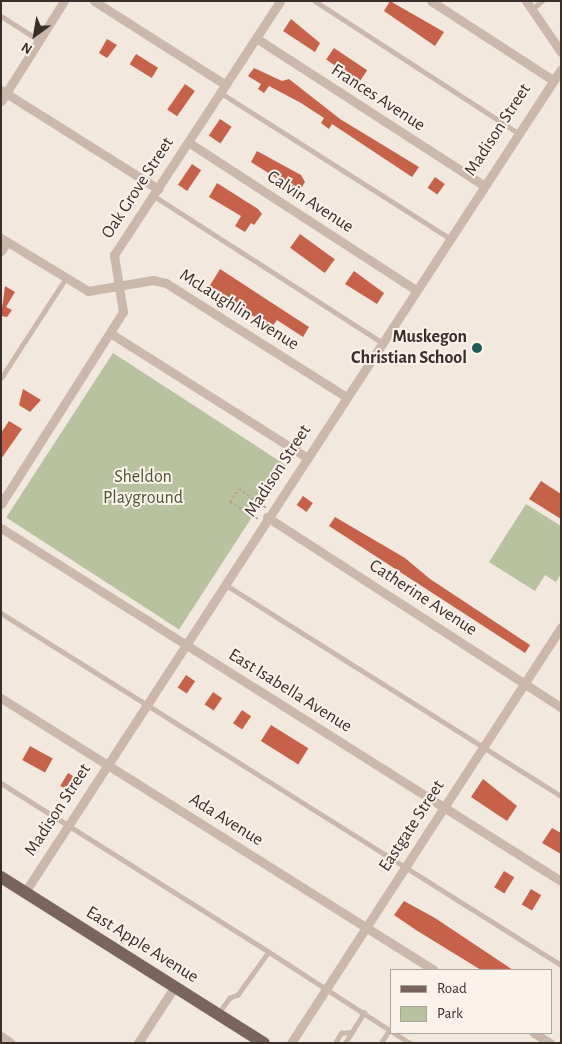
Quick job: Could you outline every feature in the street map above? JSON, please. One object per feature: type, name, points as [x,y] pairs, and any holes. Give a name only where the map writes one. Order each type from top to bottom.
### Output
[{"type":"main road","name":"East Apple Avenue","points":[[1,877],[264,1043]]},
{"type":"street","points":[[64,1],[3,95],[156,192]]},
{"type":"street","points":[[94,1],[223,89]]},
{"type":"street","name":"Oak Grove Street","points":[[1,504],[124,309],[114,255],[280,1]]},
{"type":"street","points":[[431,1],[551,78]]},
{"type":"street","points":[[529,5],[561,52]]},
{"type":"street","name":"Frances Avenue","points":[[256,38],[482,184]]},
{"type":"street","name":"Madison Street","points":[[25,892],[266,516],[346,397],[551,78],[561,69]]},
{"type":"street","name":"Calvin Avenue","points":[[188,142],[414,289]]},
{"type":"street","points":[[1,251],[4,240]]},
{"type":"street","name":"McLaughlin Avenue","points":[[4,240],[88,291],[153,280],[166,282],[346,397]]},
{"type":"street","points":[[110,333],[306,457]]},
{"type":"street","name":"Catherine Avenue","points":[[266,516],[561,707]]},
{"type":"street","name":"East Isabella Avenue","points":[[1,528],[561,881]]},
{"type":"street","name":"Eastgate Street","points":[[291,1043],[561,627]]},
{"type":"street","name":"Ada Avenue","points":[[1,698],[432,969]]},
{"type":"street","points":[[138,1043],[175,986]]},
{"type":"street","points":[[536,1034],[550,1043]]},
{"type":"street","points":[[1,1036],[11,1043]]},
{"type":"lane","points":[[315,1],[517,132]]},
{"type":"lane","points":[[529,5],[542,1]]},
{"type":"lane","points":[[1,16],[39,40]]},
{"type":"lane","points":[[223,89],[448,237]]},
{"type":"lane","points":[[156,192],[381,342]]},
{"type":"lane","points":[[1,378],[66,278]]},
{"type":"lane","points":[[224,584],[561,796]]},
{"type":"lane","points":[[1,613],[561,965]]},
{"type":"lane","points":[[1,783],[327,988],[390,1030],[381,1043]]},
{"type":"lane","points":[[218,1014],[230,998],[238,995],[269,952]]},
{"type":"lane","points":[[345,1043],[364,1013]]},
{"type":"lane","points":[[335,1043],[341,1033],[352,1032]]},
{"type":"lane","points":[[396,1034],[410,1043]]},
{"type":"path","points":[[239,489],[266,516],[230,502],[239,489]]},
{"type":"green space","name":"Sheldon Playground","points":[[113,353],[286,465],[179,630],[6,517]]},
{"type":"green space","points":[[526,504],[561,526],[561,574],[556,582],[545,575],[535,591],[489,562]]},
{"type":"building","points":[[390,1],[444,32],[435,46],[384,11]]},
{"type":"building","points":[[291,19],[320,43],[315,52],[283,31]]},
{"type":"building","points":[[107,39],[117,45],[107,58],[99,53]]},
{"type":"building","points":[[334,48],[367,70],[359,82],[326,60]]},
{"type":"building","points":[[136,54],[158,68],[152,78],[130,64]]},
{"type":"building","points":[[254,68],[282,81],[289,79],[340,119],[419,167],[412,177],[332,124],[329,129],[321,123],[324,118],[301,103],[269,86],[264,93],[258,89],[261,84],[248,76]]},
{"type":"building","points":[[185,84],[195,91],[177,116],[167,109]]},
{"type":"building","points":[[220,119],[232,127],[220,143],[209,136]]},
{"type":"building","points":[[257,151],[301,175],[305,182],[299,192],[251,162]]},
{"type":"building","points":[[192,164],[201,170],[187,191],[178,185]]},
{"type":"building","points":[[435,177],[445,184],[437,195],[428,188]]},
{"type":"building","points":[[217,183],[258,209],[262,214],[254,225],[251,223],[245,232],[235,226],[241,216],[209,197]]},
{"type":"building","points":[[300,234],[335,259],[325,273],[290,248]]},
{"type":"building","points":[[220,269],[309,327],[303,337],[277,320],[271,328],[209,287]]},
{"type":"building","points":[[354,271],[384,293],[377,304],[345,284]]},
{"type":"building","points":[[5,286],[15,292],[6,307],[12,310],[7,317],[1,316]]},
{"type":"building","points":[[23,389],[41,400],[30,412],[19,405]]},
{"type":"building","points":[[9,421],[22,429],[1,459],[1,433]]},
{"type":"building","points":[[541,481],[561,494],[561,519],[529,499]]},
{"type":"building","points":[[303,496],[313,503],[307,512],[297,505]]},
{"type":"building","points":[[335,517],[405,558],[430,579],[530,645],[525,653],[329,526]]},
{"type":"building","points":[[186,675],[195,681],[187,694],[178,687]]},
{"type":"building","points":[[213,692],[222,698],[214,711],[205,704]]},
{"type":"building","points":[[242,710],[251,716],[242,729],[233,723]]},
{"type":"building","points":[[271,725],[308,748],[298,764],[261,741]]},
{"type":"building","points":[[30,746],[53,759],[45,773],[22,760]]},
{"type":"building","points":[[68,773],[78,779],[71,792],[60,786]]},
{"type":"building","points":[[483,779],[517,806],[507,821],[471,797]]},
{"type":"building","points":[[552,828],[561,833],[561,854],[542,843]]},
{"type":"building","points":[[504,871],[514,877],[505,893],[494,887]]},
{"type":"building","points":[[531,889],[541,895],[532,911],[522,904]]},
{"type":"building","points":[[404,901],[435,918],[512,969],[479,969],[394,915]]},
{"type":"place","name":"Muskegon Christian School","points":[[477,348]]}]
